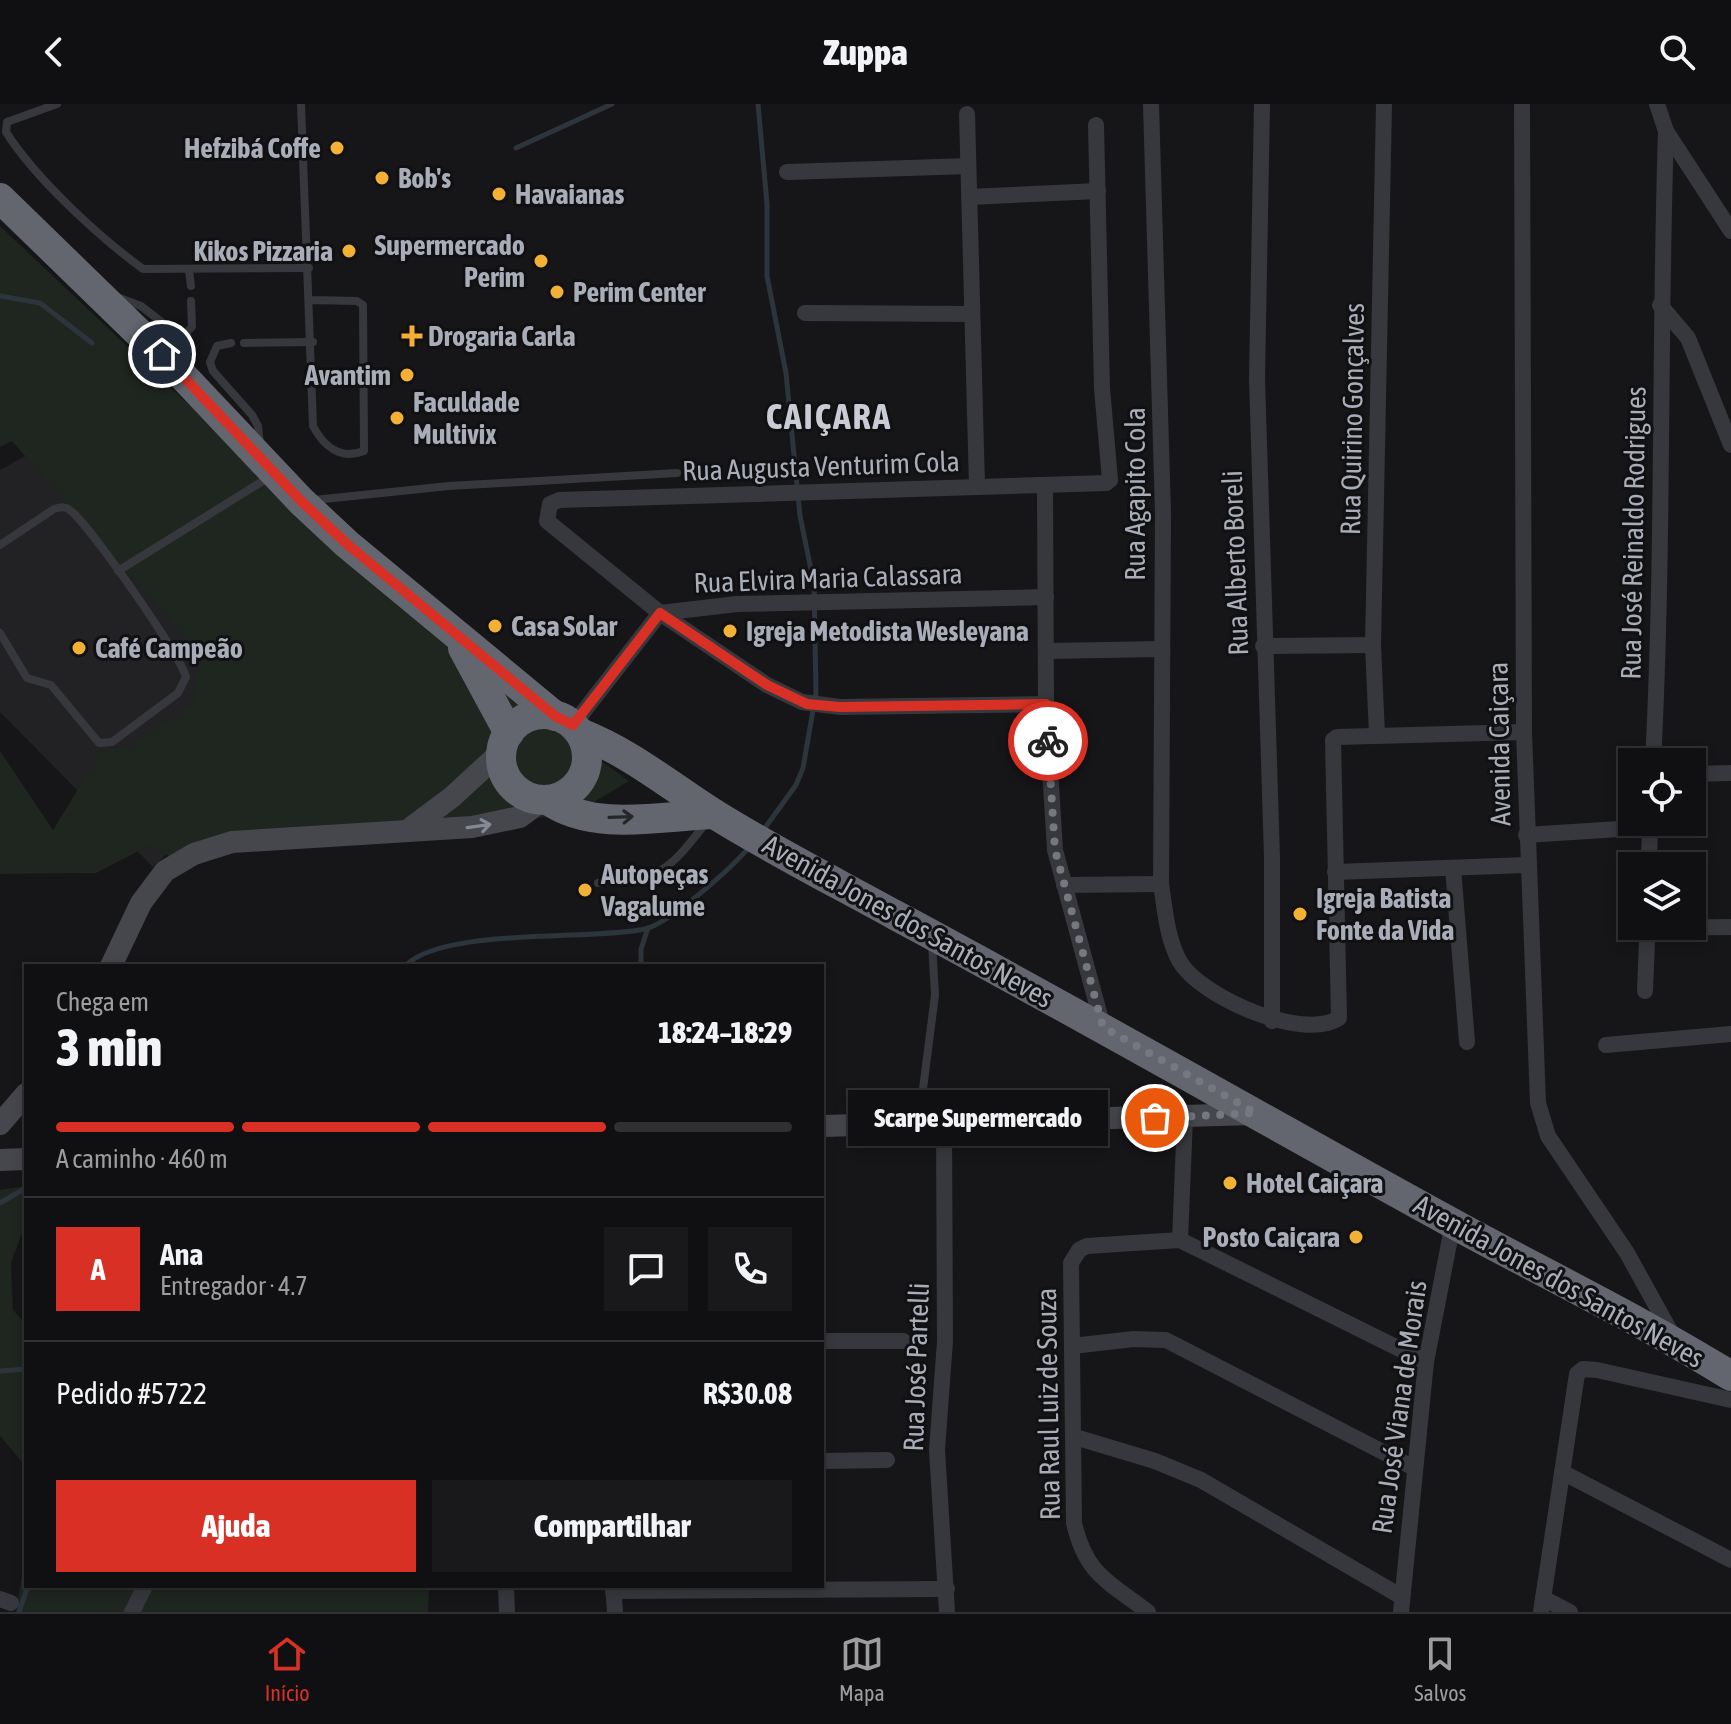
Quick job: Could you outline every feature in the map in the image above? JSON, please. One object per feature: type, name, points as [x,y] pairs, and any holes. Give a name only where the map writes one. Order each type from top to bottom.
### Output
[{"type":"highway","name":"Avenida Jones dos Santos Neves","points":[[0,198],[102,295],[301,501],[347,544],[569,725],[637,760],[726,821],[783,854],[1103,1027],[1453,1223],[1676,1342],[1731,1376]]},
{"type":"highway","name":"Avenida Jones dos Santos Neves","points":[[455,632],[505,742],[503,772],[515,789],[586,818],[726,821]]},
{"type":"highway","points":[[505,742],[524,719],[569,725],[587,753],[584,773],[572,790],[546,800]]},
{"type":"street","name":"Rua Agapito Cola","points":[[1151,104],[1160,320],[1161,884],[1169,933],[1181,963],[1195,979],[1272,1021]]},
{"type":"street","name":"Rua Alberto Boreli","points":[[1262,104],[1257,379],[1272,857],[1272,1021]]},
{"type":"street","name":"Rua Quirino Gonçalves","points":[[1377,735],[1373,645],[1384,104]]},
{"type":"street","points":[[1657,104],[1666,131],[1731,231]]},
{"type":"street","name":"Avenida Caiçara","points":[[1522,106],[1524,732],[1538,1103],[1548,1136],[1627,1253],[1676,1342]]},
{"type":"street","points":[[967,114],[977,486]]},
{"type":"street","points":[[969,197],[1098,191],[1096,125]]},
{"type":"street","name":"Rua José Reinaldo Rodrigues","points":[[1653,748],[1663,468],[1660,305],[1666,131]]},
{"type":"street","points":[[787,172],[968,166]]},
{"type":"street","name":"Rua Augusta Venturim Cola","points":[[660,613],[547,521],[550,504],[559,500],[977,486],[1100,485],[1110,480],[1102,388],[1098,191]]},
{"type":"street","points":[[1660,305],[1688,338],[1731,445]]},
{"type":"street","points":[[805,313],[971,314]]},
{"type":"street","points":[[1045,486],[1046,704],[1055,850],[1103,1027]]},
{"type":"street","name":"Rua Elvira Maria Calassara","points":[[569,725],[660,613],[693,607],[805,602],[1046,597]]},
{"type":"street","points":[[660,613],[767,685],[807,704],[1046,704]]},
{"type":"street","points":[[1263,646],[1373,645]]},
{"type":"street","points":[[1047,651],[1161,649]]},
{"type":"street","points":[[1272,1021],[1309,1026],[1329,1024],[1339,1018],[1331,745],[1337,737],[1524,732]]},
{"type":"street","points":[[408,830],[452,797],[505,742]]},
{"type":"street","points":[[1706,774],[1731,773]]},
{"type":"street","points":[[112,964],[141,903],[165,871],[194,854],[232,842],[498,823],[520,817],[546,800]]},
{"type":"street","points":[[1526,835],[1618,828]]},
{"type":"street","points":[[1335,872],[1527,865]]},
{"type":"street","points":[[1453,868],[1467,1042]]},
{"type":"street","points":[[1064,885],[1161,884]]},
{"type":"street","points":[[1706,927],[1731,927]]},
{"type":"street","points":[[1645,991],[1647,940]]},
{"type":"street","points":[[1606,1045],[1731,1034]]},
{"type":"street","points":[[0,1124],[24,1096]]},
{"type":"street","points":[[824,1126],[1185,1118],[1256,1113]]},
{"type":"street","points":[[1185,1118],[1180,1240],[1426,1362]]},
{"type":"street","name":"Rua José Partelli","points":[[944,1123],[945,1341],[937,1450],[947,1612]]},
{"type":"street","points":[[0,1160],[24,1159]]},
{"type":"street","name":"Rua José Viana de Morais","points":[[1401,1605],[1426,1362],[1453,1223]]},
{"type":"street","name":"Rua Raul Luiz de Souza","points":[[1148,1612],[1097,1574],[1081,1552],[1074,1523],[1071,1263],[1079,1250],[1087,1246],[1180,1240]]},
{"type":"street","points":[[1072,1346],[1134,1339],[1166,1340],[1414,1468]]},
{"type":"street","points":[[824,1341],[903,1341]]},
{"type":"street","points":[[1570,1612],[1542,1605],[1575,1381],[1583,1369],[1731,1400]]},
{"type":"street","points":[[1075,1437],[1155,1461],[1201,1480],[1401,1605]]},
{"type":"street","points":[[824,1461],[887,1460]]},
{"type":"street","points":[[1562,1472],[1731,1560]]},
{"type":"street","points":[[132,1612],[144,1588]]},
{"type":"street","points":[[506,1588],[507,1612]]},
{"type":"street","points":[[615,1612],[613,1588],[947,1589]]},
{"type":"street","points":[[1127,1596],[1135,1612]]},
{"type":"lane","points":[[57,104],[7,122],[6,132],[104,237],[143,269],[309,268]]},
{"type":"lane","points":[[301,104],[313,342],[313,426],[329,448],[337,452],[364,451],[363,305],[357,301],[311,300]]},
{"type":"lane","points":[[189,271],[191,286]]},
{"type":"lane","points":[[102,295],[128,299],[177,334],[185,334],[192,327],[191,301]]},
{"type":"lane","points":[[244,343],[313,342]]},
{"type":"lane","points":[[118,571],[269,467],[258,426],[213,371],[210,362],[217,346],[231,343]]},
{"type":"lane","points":[[301,501],[449,486],[677,473]]},
{"type":"lane","points":[[0,545],[60,507],[72,512],[118,571],[186,677],[178,693],[112,742],[95,741],[51,685],[27,678],[0,633]]},
{"type":"lane","points":[[598,883],[660,872],[726,821]]},
{"type":"lane","points":[[919,1124],[935,995],[932,934]]},
{"type":"shaded area","points":[[0,226],[390,595],[518,701],[629,781],[572,815],[455,824],[174,859],[150,845],[96,873],[0,874],[0,751],[53,830],[101,752],[130,746],[192,705],[201,656],[12,441],[0,447]]},
{"type":"shaded area","name":"Café Campeão","points":[[147,388],[365,592],[188,833],[153,867],[0,712],[0,470]]},
{"type":"shaded area","points":[[24,1186],[24,1227],[11,1263],[13,1310],[24,1322],[24,1464],[0,1436],[0,1190]]},
{"type":"shaded area","points":[[24,1562],[24,1588],[429,1588],[428,1612],[16,1612]]},
{"type":"waterway","points":[[516,148],[612,104]]},
{"type":"waterway","points":[[758,104],[767,204],[767,276],[786,373],[800,516],[814,584],[816,693],[803,768],[796,785],[762,832]]},
{"type":"waterway","points":[[0,296],[40,303],[92,343]]},
{"type":"waterway","points":[[408,964],[424,954],[451,945],[483,940],[645,929],[685,906],[750,846]]},
{"type":"waterway","points":[[641,964],[641,949],[648,928]]},
{"type":"waterway","points":[[0,1203],[24,1189]]},
{"type":"waterway","points":[[0,1371],[24,1369]]},
{"type":"waterway","points":[[19,1612],[27,1588]]},
{"type":"way so far","points":[[1048,741],[1055,850],[1103,1027],[1256,1113],[1155,1118]]},
{"type":"place","name":"Hefzibá Coffe","points":[[337,148]]},
{"type":"place","name":"Bob's","points":[[382,178]]},
{"type":"place","name":"Havaianas","points":[[499,194]]},
{"type":"place","name":"Kikos Pizzaria","points":[[349,251]]},
{"type":"place","name":"Supermercado Perim","points":[[541,261]]},
{"type":"place","name":"Perim Center","points":[[557,292]]},
{"type":"place","name":"Drogaria Carla","points":[[412,336]]},
{"type":"place","name":"Avantim","points":[[407,375]]},
{"type":"place","name":"Faculdade Multivix","points":[[397,418]]},
{"type":"place","name":"Casa Solar","points":[[495,626]]},
{"type":"place","name":"Igreja Metodista Wesleyana","points":[[730,631]]},
{"type":"place","name":"Café Campeão","points":[[79,648]]},
{"type":"place","name":"Autopeças Vagalume","points":[[585,890]]},
{"type":"place","name":"Igreja Batista Fonte da Vida","points":[[1300,914]]},
{"type":"place","name":"Scarpe Supermercado","points":[[1155,1118]]},
{"type":"place","name":"Hotel Caiçara","points":[[1230,1183]]},
{"type":"place","name":"Posto Caiçara","points":[[1356,1237]]},
{"type":"district","name":"CAIÇARA","points":[[829,416]]},
{"type":"route","points":[[162,354],[301,501],[347,544],[555,716],[573,725],[660,613],[767,685],[807,704],[840,707],[1046,704],[1048,741]]}]
